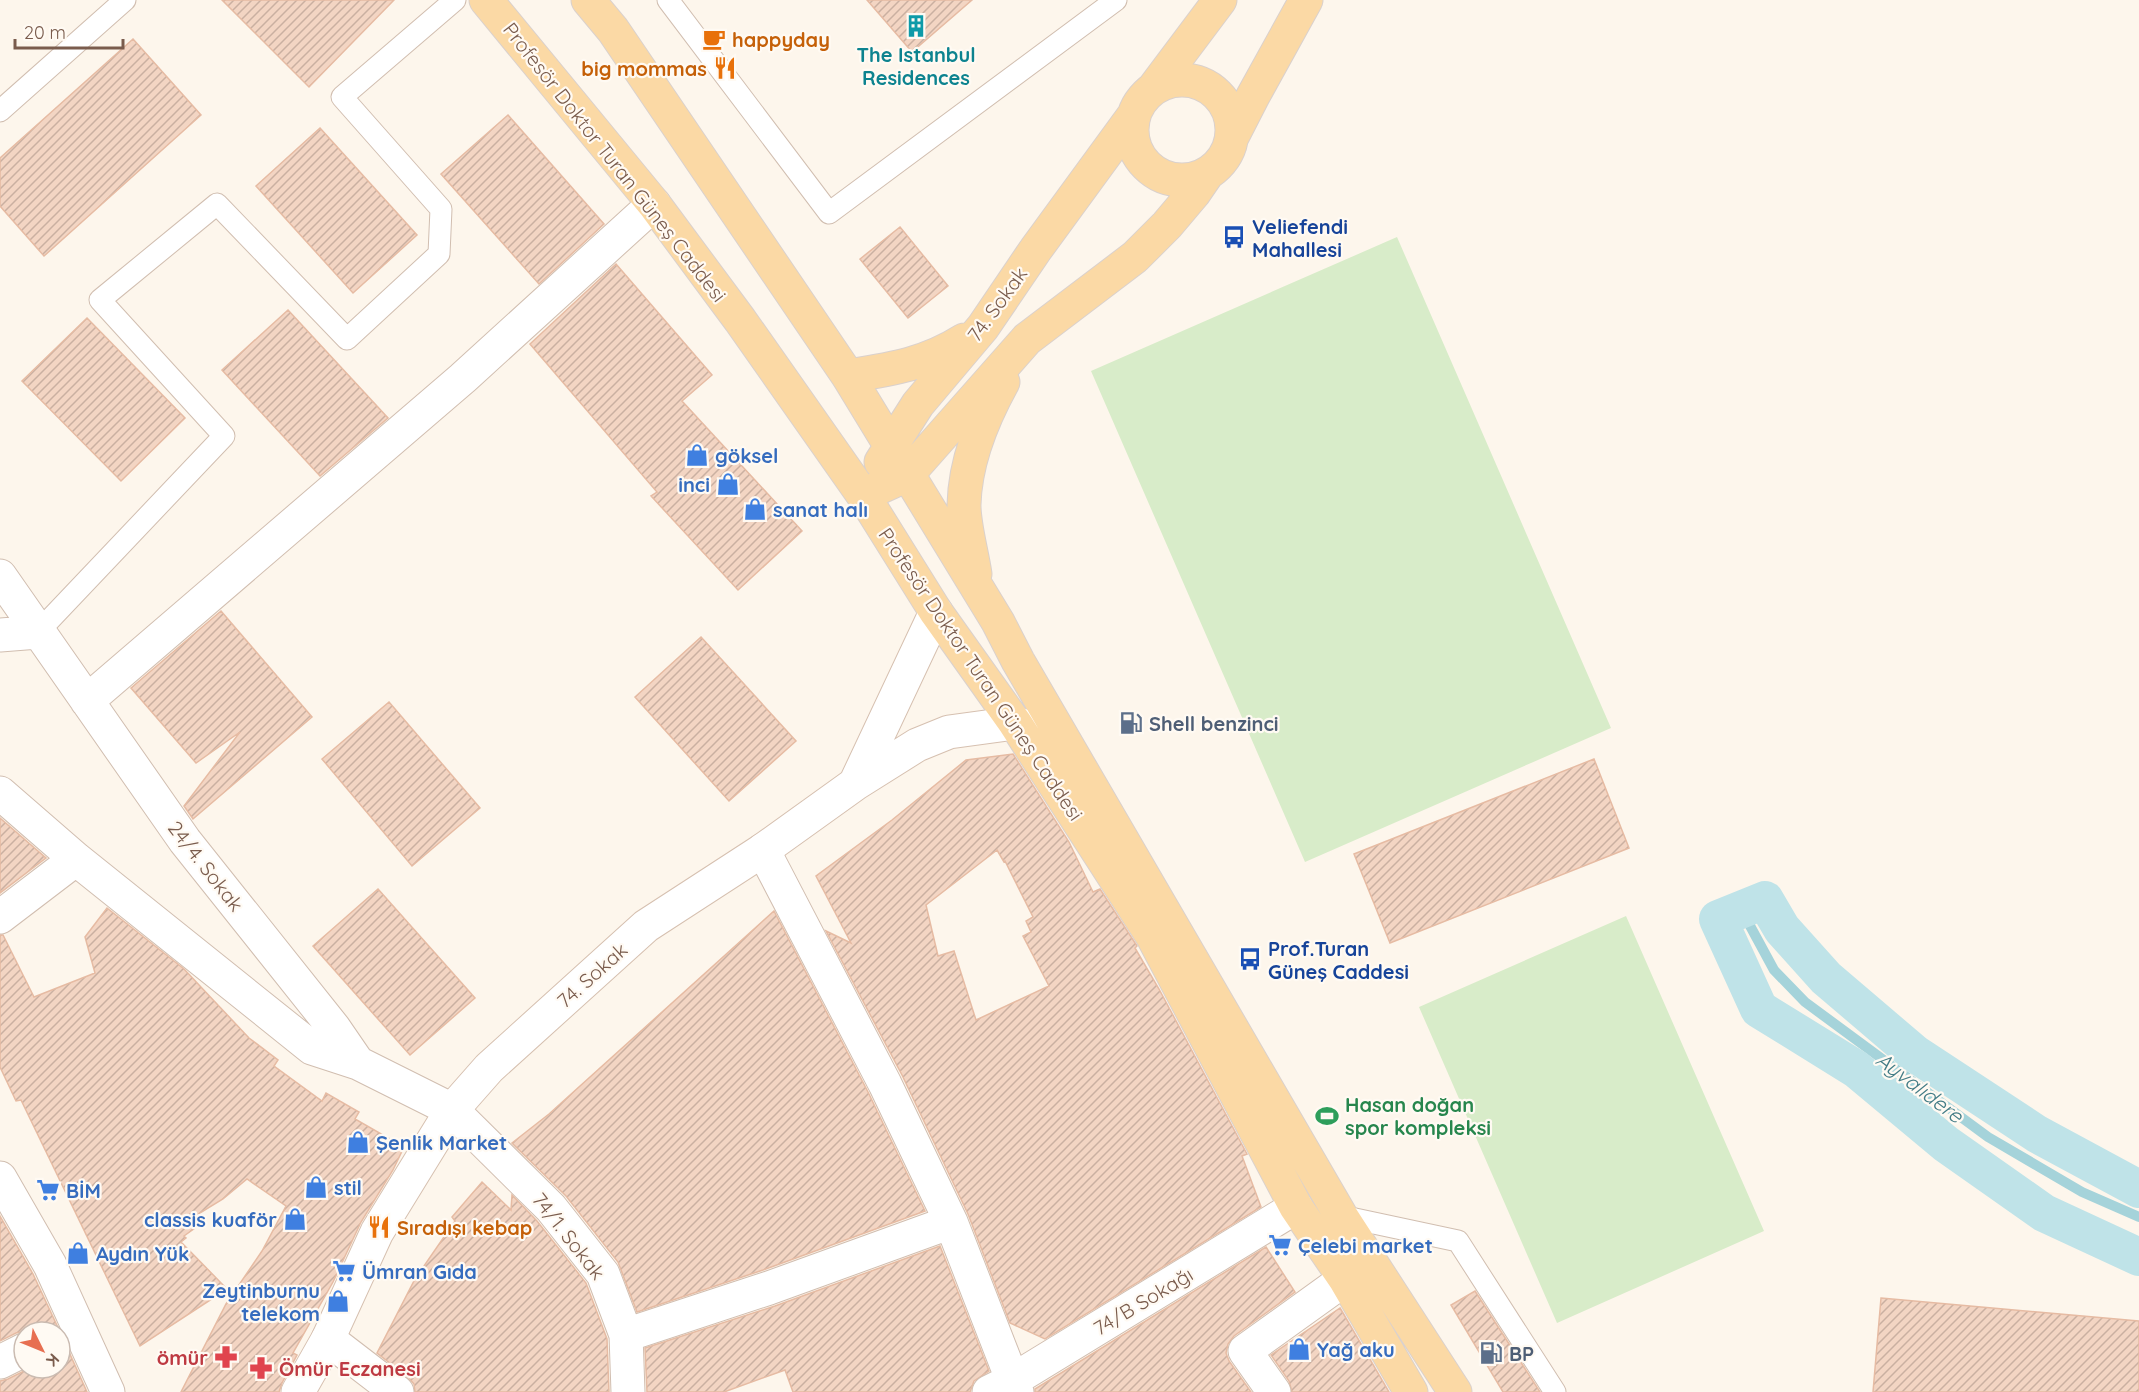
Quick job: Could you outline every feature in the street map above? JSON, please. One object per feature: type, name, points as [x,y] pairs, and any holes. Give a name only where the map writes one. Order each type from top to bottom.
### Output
[{"type":"main road","name":"Profesör Doktor Turan Güneş Caddesi","points":[[486,0],[654,204],[740,320],[863,495],[936,612],[1015,723],[1154,938],[1296,1207],[1345,1279],[1411,1392]]},
{"type":"main road","name":"Profesör Doktor Turan Güneş Caddesi","points":[[588,0],[613,30],[848,376],[978,590],[1341,1216],[1455,1392]]},
{"type":"main road","points":[[1220,0],[1154,88],[1142,100],[1134,115],[1132,132],[1136,149],[1144,164],[1158,175],[1174,180],[1191,180],[1207,174],[1219,165],[1228,152],[1232,137],[1306,0]]},
{"type":"main road","points":[[1154,88],[1169,81],[1186,80],[1202,83],[1216,92],[1227,106],[1232,121],[1232,137]]},
{"type":"main road","name":"74. Sokak","points":[[863,495],[890,446],[918,404],[983,327],[1036,249],[1134,115]]},
{"type":"main road","points":[[863,495],[907,475],[1027,339],[1135,257],[1167,225],[1207,174]]},
{"type":"main road","points":[[848,376],[898,368],[942,354],[983,327]]},
{"type":"main road","points":[[978,590],[964,507],[969,463],[987,410],[1027,339]]},
{"type":"street","points":[[87,701],[463,378],[654,204]]},
{"type":"street","name":"24/4. Sokak","points":[[0,576],[185,841],[334,1028],[358,1063],[452,1110]]},
{"type":"street","name":"74. Sokak","points":[[298,1392],[328,1339],[377,1232],[452,1110],[489,1068],[646,926],[763,850],[855,784],[936,612]]},
{"type":"street","points":[[0,635],[38,632]]},
{"type":"street","points":[[855,784],[917,745],[949,732],[1015,723],[1033,728],[1067,746]]},
{"type":"street","points":[[0,793],[76,859],[312,1048],[358,1063]]},
{"type":"street","points":[[763,850],[885,1084],[951,1222],[1006,1388]]},
{"type":"street","points":[[0,917],[76,859]]},
{"type":"street","name":"74/1. Sokak","points":[[452,1110],[551,1208],[603,1274],[626,1335],[628,1392]]},
{"type":"street","points":[[0,1178],[50,1265],[66,1320]]},
{"type":"street","name":"74/B Sokağı","points":[[1006,1388],[1296,1207]]},
{"type":"street","points":[[626,1335],[769,1288],[951,1222]]},
{"type":"street","points":[[1274,1392],[1245,1351],[1345,1279]]},
{"type":"street","points":[[72,1334],[108,1392]]},
{"type":"street","points":[[328,1339],[397,1392]]},
{"type":"lane","points":[[0,111],[125,0]]},
{"type":"lane","points":[[38,632],[224,436],[100,300],[217,204],[347,339],[439,254],[441,209],[342,97],[455,0]]},
{"type":"lane","points":[[668,0],[829,213],[1116,0]]},
{"type":"lane","points":[[1341,1216],[1458,1241],[1555,1392]]},
{"type":"green space","points":[[1397,237],[1611,728],[1305,862],[1091,371]]},
{"type":"green space","points":[[1626,916],[1764,1231],[1557,1323],[1419,1007]]},
{"type":"building","points":[[222,0],[394,0],[309,87]]},
{"type":"building","name":"The Istanbul Residences","points":[[867,0],[972,0],[912,52]]},
{"type":"building","points":[[133,39],[201,115],[44,256],[0,206],[0,158]]},
{"type":"building","points":[[508,115],[604,224],[539,284],[441,174]]},
{"type":"building","points":[[320,128],[417,235],[353,293],[256,186]]},
{"type":"building","points":[[900,227],[948,286],[908,318],[860,259]]},
{"type":"building","points":[[616,264],[712,375],[682,401],[802,531],[738,590],[651,496],[657,492],[530,344]]},
{"type":"building","points":[[288,310],[388,418],[320,476],[222,370]]},
{"type":"building","points":[[87,318],[185,418],[121,481],[22,381]]},
{"type":"building","points":[[221,611],[312,717],[193,819],[184,806],[240,732],[196,763],[131,688]]},
{"type":"building","points":[[701,637],[796,741],[729,801],[635,697]]},
{"type":"building","points":[[389,702],[480,808],[412,866],[322,759]]},
{"type":"building","points":[[1013,754],[1069,842],[1093,892],[1100,889],[1137,946],[1135,948],[1247,1154],[1242,1156],[1261,1207],[1045,1339],[1010,1323],[968,1214],[902,1075],[826,931],[851,943],[816,876],[892,820],[966,760]],"holes":[[[997,850],[1033,917],[1026,921],[1031,932],[1023,936],[1049,986],[976,1020],[954,951],[938,956],[926,905]]]},
{"type":"building","points":[[1594,759],[1629,848],[1390,943],[1354,854]]},
{"type":"building","points":[[0,818],[46,858],[0,893]]},
{"type":"building","points":[[378,889],[475,998],[410,1055],[313,946]]},
{"type":"building","points":[[107,908],[184,969],[249,1038],[278,1060],[274,1066],[322,1101],[326,1093],[359,1112],[355,1119],[404,1147],[393,1170],[361,1222],[333,1282],[293,1353],[297,1355],[279,1392],[181,1392],[226,1304],[262,1251],[286,1206],[247,1179],[223,1199],[190,1219],[195,1228],[184,1236],[186,1238],[181,1242],[227,1289],[140,1346],[21,1100],[16,1101],[0,1067],[0,935],[3,935],[34,997],[95,973],[85,937]]},
{"type":"building","points":[[774,911],[868,1092],[925,1211],[763,1270],[637,1312],[618,1262],[566,1196],[512,1143],[549,1114]]},
{"type":"building","points":[[482,1182],[511,1210],[512,1195],[537,1221],[586,1283],[607,1339],[609,1392],[415,1392],[414,1384],[409,1378],[377,1353],[415,1279],[455,1221],[452,1217]]},
{"type":"building","points":[[0,1216],[33,1274],[54,1320],[12,1320],[12,1335],[0,1341]]},
{"type":"building","points":[[940,1246],[989,1371],[974,1381],[970,1392],[793,1392],[785,1370],[724,1392],[647,1392],[645,1348],[775,1306]]},
{"type":"building","points":[[1266,1247],[1295,1292],[1234,1336],[1228,1344],[1226,1353],[1229,1361],[1251,1392],[1035,1392],[1035,1389]]},
{"type":"building","points":[[1475,1291],[1540,1392],[1503,1392],[1451,1305]]},
{"type":"building","points":[[1881,1298],[2139,1321],[2139,1392],[1873,1392]]},
{"type":"building","points":[[1340,1308],[1389,1392],[1292,1392],[1289,1381],[1271,1355]]},
{"type":"building","points":[[72,1359],[87,1392],[0,1392],[0,1381],[12,1377],[12,1380],[72,1380]]},
{"type":"waterway","points":[[2139,1189],[2037,1134],[1914,1053],[1826,978],[1782,929],[1765,900],[1718,919],[1759,1009],[1856,1069],[1946,1144],[2044,1213],[2139,1257]]},
{"type":"waterway","name":"Ayvalıdere","points":[[1742,911],[1774,970],[1805,1002],[1988,1137],[2082,1192],[2139,1217]]},
{"type":"place","name":"The Istanbul Residences","points":[[916,26]]},
{"type":"place","name":"happyday","points":[[714,39]]},
{"type":"place","name":"big mommas","points":[[725,68]]},
{"type":"place","name":"Veliefendi Mahallesi","points":[[1234,237]]},
{"type":"place","name":"göksel","points":[[697,455]]},
{"type":"place","name":"inci","points":[[728,484]]},
{"type":"place","name":"sanat halı","points":[[755,509]]},
{"type":"place","name":"Shell benzinci","points":[[1131,723]]},
{"type":"place","name":"Prof.Turan Güneş Caddesi","points":[[1250,959]]},
{"type":"place","name":"Hasan doğan spor kompleksi","points":[[1327,1116]]},
{"type":"place","name":"Şenlik Market","points":[[358,1142]]},
{"type":"place","name":"stil","points":[[316,1187]]},
{"type":"place","name":"BİM","points":[[48,1190]]},
{"type":"place","name":"classis kuaför","points":[[295,1219]]},
{"type":"place","name":"Sıradışı kebap","points":[[379,1227]]},
{"type":"place","name":"Çelebi market","points":[[1280,1245]]},
{"type":"place","name":"Aydın Yük","points":[[78,1253]]},
{"type":"place","name":"Ümran Gıda","points":[[344,1271]]},
{"type":"place","name":"Zeytinburnu telekom","points":[[338,1301]]},
{"type":"place","name":"Yağ aku","points":[[1299,1349]]},
{"type":"place","name":"BP","points":[[1491,1353]]},
{"type":"place","name":"ömür","points":[[226,1357]]},
{"type":"place","name":"Ömür Eczanesi","points":[[261,1368]]}]
